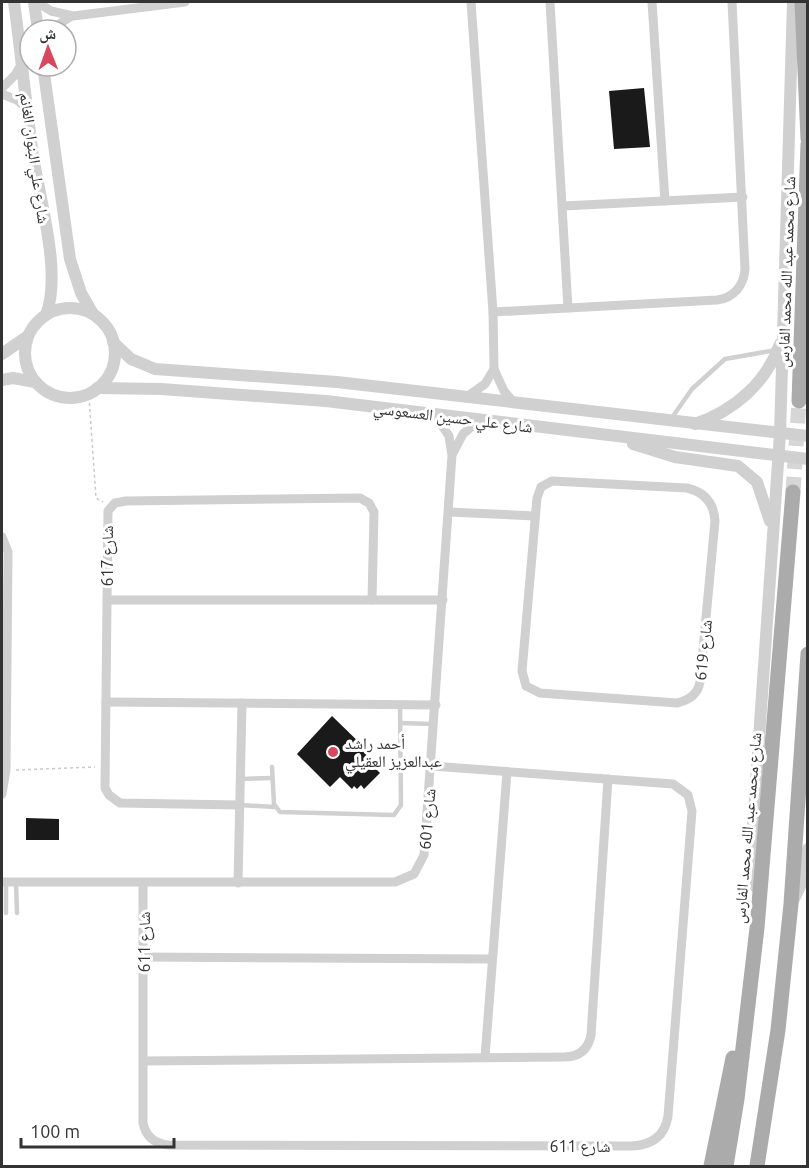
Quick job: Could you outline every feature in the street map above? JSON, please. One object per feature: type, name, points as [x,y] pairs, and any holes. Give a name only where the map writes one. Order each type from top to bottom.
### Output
[{"type":"main road","name":"شارع محمد عبد الله محمد الفارس","points":[[799,401],[807,141],[802,2]]},
{"type":"main road","name":"شارع محمد عبد الله محمد الفارس","points":[[726,1167],[737,1099],[759,901],[793,492]]},
{"type":"main road","points":[[757,1167],[778,1030],[791,904],[807,654]]},
{"type":"main road","points":[[711,1167],[747,999]]},
{"type":"street","name":"شارع علي البنوان الغانم","points":[[14,2],[18,32]]},
{"type":"street","points":[[35,2],[51,11],[73,16],[185,2]]},
{"type":"street","points":[[35,2],[37,18]]},
{"type":"street","points":[[471,2],[493,312],[494,369],[504,392],[515,404]]},
{"type":"street","points":[[550,2],[568,308]]},
{"type":"street","points":[[652,2],[665,201]]},
{"type":"street","points":[[493,312],[717,300],[733,294],[741,285],[745,274],[743,197],[732,2]]},
{"type":"street","points":[[759,901],[753,861],[753,825],[780,434],[793,2]]},
{"type":"street","points":[[2,88],[18,70]]},
{"type":"street","name":"شارع علي البنوان الغانم","points":[[24,78],[52,279],[52,297],[46,315]]},
{"type":"street","name":"شارع علي البنوان الغانم","points":[[45,78],[70,259],[81,293],[93,314]]},
{"type":"street","points":[[2,94],[27,109]]},
{"type":"street","points":[[563,206],[743,197]]},
{"type":"street","points":[[2,354],[28,336],[46,315],[74,308],[93,314],[106,326],[113,342],[114,352],[110,372],[93,391],[60,396],[35,382],[13,378],[2,380]]},
{"type":"street","points":[[28,336],[25,355],[35,382]]},
{"type":"street","name":"شارع علي حسين العسعوسي","points":[[113,342],[131,359],[155,369],[337,382],[669,422],[807,436]]},
{"type":"street","points":[[693,424],[717,415],[740,401],[758,383],[781,344]]},
{"type":"street","points":[[463,398],[485,384],[494,369]]},
{"type":"street","name":"شارع علي حسين العسعوسي","points":[[93,391],[140,388],[271,396],[621,439],[807,459]]},
{"type":"street","name":"شارع 601","points":[[4,882],[394,882],[410,877],[418,870],[423,861],[432,766],[452,455],[449,436],[435,415]]},
{"type":"street","points":[[452,455],[463,435],[479,420]]},
{"type":"street","points":[[621,439],[661,454],[730,463],[746,470],[762,489],[773,533]]},
{"type":"street","name":"شارع 619","points":[[552,481],[687,488],[707,498],[713,509],[715,520],[700,682],[695,694],[677,703],[540,693],[526,686],[522,671],[535,516],[538,492],[546,483],[552,481]]},
{"type":"street","name":"شارع 617","points":[[239,805],[120,803],[114,800],[105,788],[107,520],[111,507],[126,501],[360,498],[369,503],[374,512],[372,600]]},
{"type":"street","points":[[449,512],[535,516]]},
{"type":"street","points":[[2,537],[8,552],[4,632],[6,770],[2,794]]},
{"type":"street","points":[[107,600],[443,600]]},
{"type":"street","points":[[106,702],[436,705]]},
{"type":"street","points":[[238,883],[242,703]]},
{"type":"street","name":"شارع 611","points":[[143,883],[145,1129],[150,1138],[164,1144],[632,1146],[654,1141],[664,1130],[668,1116],[678,1017],[692,806],[685,791],[673,784],[432,766]]},
{"type":"street","points":[[485,1057],[507,772]]},
{"type":"street","points":[[144,1061],[569,1057],[582,1052],[588,1044],[608,779]]},
{"type":"street","points":[[791,904],[804,878],[807,849]]},
{"type":"street","points":[[144,957],[492,959]]},
{"type":"lane","points":[[669,422],[692,389],[725,359],[781,344]]},
{"type":"lane","points":[[272,766],[275,807],[280,812],[391,816],[397,813],[401,805],[399,705]]},
{"type":"lane","points":[[400,723],[435,724]]},
{"type":"lane","points":[[239,779],[272,778]]},
{"type":"lane","points":[[239,805],[275,807]]},
{"type":"lane","points":[[4,882],[6,913]]},
{"type":"lane","points":[[16,882],[17,913]]},
{"type":"path","points":[[93,391],[96,498],[111,507]]},
{"type":"path","points":[[6,770],[104,767]]},
{"type":"building","points":[[644,88],[650,147],[614,149],[609,91]]},
{"type":"building","name":"أحمد راشد عبدالعزيز العقيلي","points":[[332,716],[367,750],[365,753],[378,766],[376,769],[380,773],[364,789],[361,785],[357,789],[354,786],[352,789],[340,777],[330,787],[297,754]]},
{"type":"building","points":[[26,818],[59,819],[59,840],[26,840]]},
{"type":"tunnel","points":[[793,492],[799,401]]},
{"type":"place","name":"أحمد راشد عبدالعزيز العقيلي","points":[[333,752]]}]
